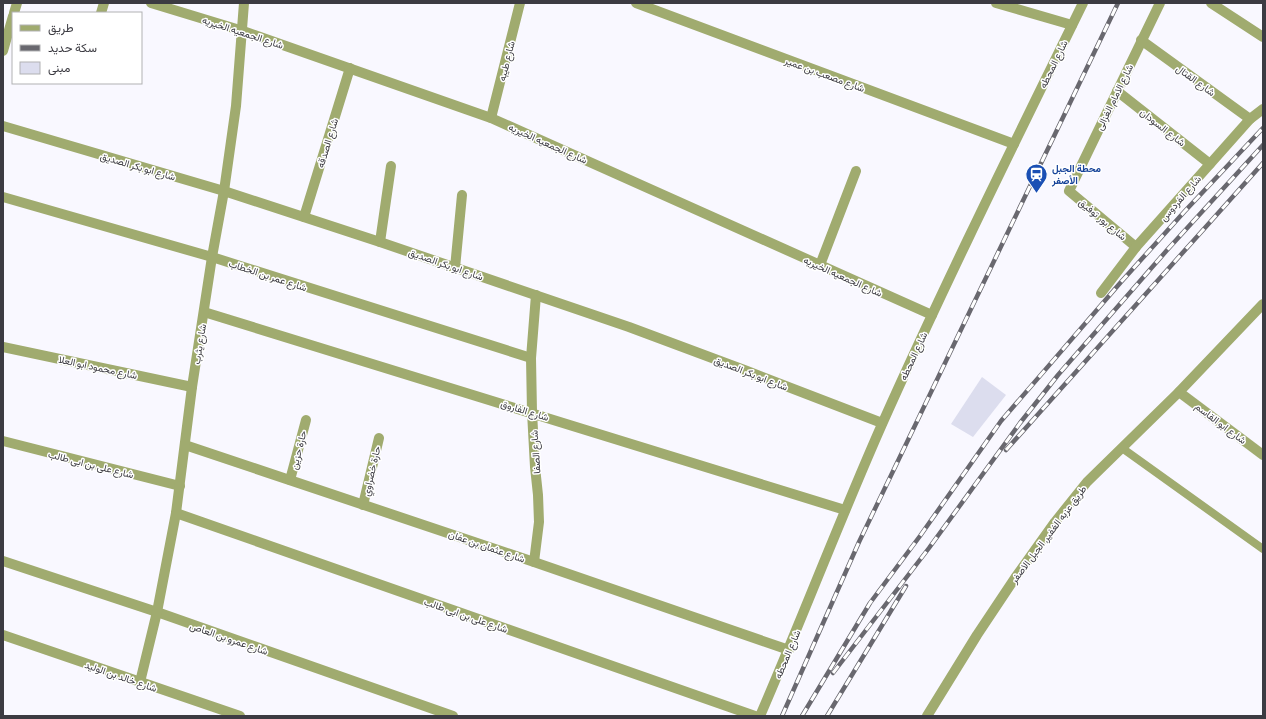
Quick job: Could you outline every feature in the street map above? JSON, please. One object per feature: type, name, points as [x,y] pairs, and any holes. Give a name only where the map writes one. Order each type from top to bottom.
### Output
[{"type":"street","name":"شارع الجمعيه الخيريه","points":[[151,3],[243,31],[491,118],[932,315]]},
{"type":"street","name":"شارع يثرب","points":[[140,682],[157,612],[176,513],[192,387],[212,257],[224,191],[236,106],[244,3]]},
{"type":"street","name":"شارع طيبه","points":[[491,118],[520,3]]},
{"type":"street","name":"شارع مصعب بن عمير","points":[[636,3],[1014,144]]},
{"type":"street","points":[[996,3],[1072,25]]},
{"type":"street","name":"شارع المحطه","points":[[760,716],[789,650],[845,510],[882,424],[932,315],[1083,3]]},
{"type":"street","name":"شارع الامام الغزالى","points":[[1069,191],[1160,3]]},
{"type":"street","points":[[1211,3],[1263,37]]},
{"type":"street","points":[[3,51],[12,18]]},
{"type":"street","name":"شارع القتال","points":[[1141,40],[1250,119]]},
{"type":"street","name":"شارع الصدقه","points":[[304,217],[350,68]]},
{"type":"street","name":"شارع السودان","points":[[1117,91],[1210,164]]},
{"type":"street","name":"شارع الفردوس","points":[[1101,293],[1136,247],[1250,119],[1262,113]]},
{"type":"street","name":"شارع ابو بكر الصديق","points":[[3,126],[224,191],[380,242],[536,295],[747,371],[882,424]]},
{"type":"street","points":[[380,242],[392,166]]},
{"type":"street","points":[[820,265],[856,171]]},
{"type":"street","name":"شارع بور توفيق","points":[[1069,191],[1136,247]]},
{"type":"street","points":[[455,268],[462,195]]},
{"type":"street","name":"شارع عمر بن الخطاب","points":[[3,197],[212,257],[531,358]]},
{"type":"street","name":"شارع الصفا","points":[[534,562],[539,522],[532,412],[531,358],[536,295]]},
{"type":"street","name":"طريق عزبه الغفير, الجبل الاصفر","points":[[927,716],[981,629],[1015,578],[1055,522],[1087,482],[1179,392],[1262,305]]},
{"type":"street","name":"شارع الفاروق","points":[[204,312],[532,412],[845,510]]},
{"type":"street","name":"شارع محمود ابو العلا","points":[[3,347],[192,387]]},
{"type":"street","name":"شارع ابو القاسم","points":[[1179,392],[1263,455]]},
{"type":"street","name":"حارة حزين","points":[[290,480],[306,420]]},
{"type":"street","name":"حارة خضراوي","points":[[363,505],[379,438]]},
{"type":"street","name":"شارع على بن ابى طالب","points":[[3,441],[180,486]]},
{"type":"street","name":"شارع عثمان بن عفان","points":[[185,445],[534,562],[789,650]]},
{"type":"street","name":"شارع على بن ابى طالب","points":[[176,513],[756,716]]},
{"type":"street","name":"شارع عمرو بن العاص","points":[[3,561],[157,612],[453,716]]},
{"type":"street","name":"شارع خالد بن الوليد","points":[[3,635],[240,716]]},
{"type":"lane","points":[[1122,448],[1263,549]]},
{"type":"building","points":[[982,377],[1006,395],[973,437],[951,424]]},
{"type":"railway","points":[[782,716],[859,542],[1118,3]]},
{"type":"railway","points":[[802,716],[870,603],[920,536],[1001,421],[1121,282],[1263,128]]},
{"type":"railway","points":[[833,673],[929,548],[1020,423],[1058,375],[1168,249],[1263,145]]},
{"type":"railway","points":[[1006,450],[1263,163]]},
{"type":"railway","points":[[827,716],[906,586]]},
{"type":"place","name":"محطة الجبل الأصفر","points":[[1037,194]]}]
